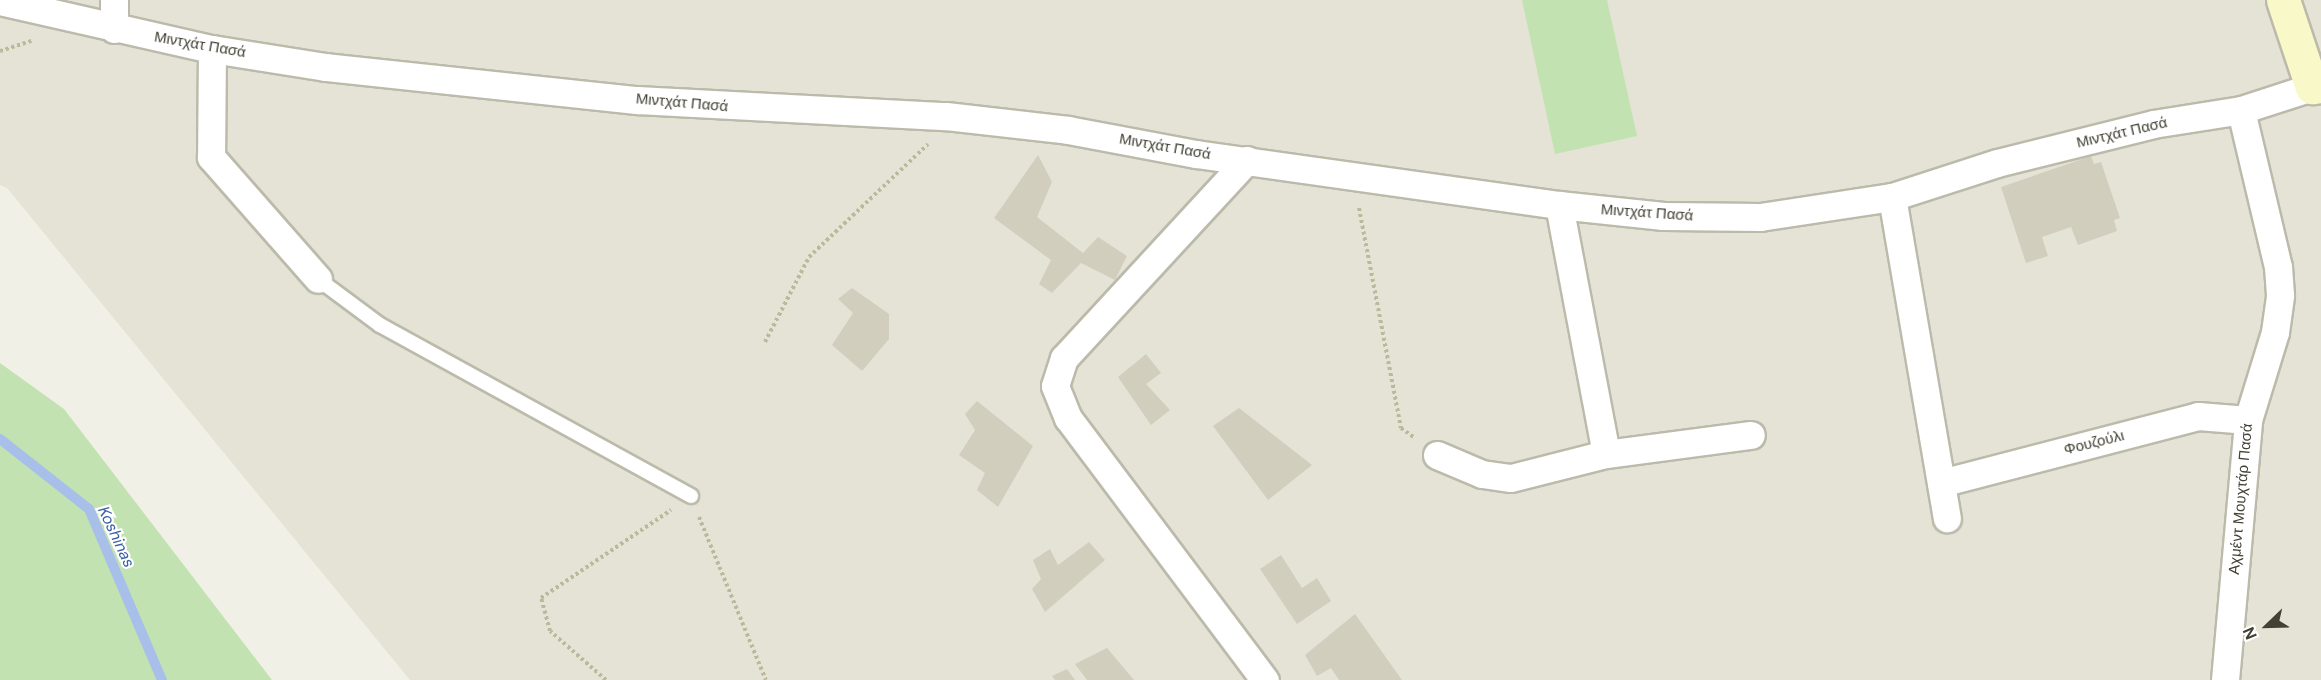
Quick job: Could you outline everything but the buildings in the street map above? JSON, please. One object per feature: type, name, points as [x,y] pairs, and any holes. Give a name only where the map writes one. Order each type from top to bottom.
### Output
[{"type":"street","points":[[114,0],[114,29]]},
{"type":"street","points":[[2283,0],[2316,87]]},
{"type":"street","name":"Μιντχάτ Πασά","points":[[0,1],[114,29],[212,49],[326,67],[637,100],[946,116],[1068,130],[1196,154],[1559,206],[1663,216],[1760,217],[1892,197],[1997,163],[2141,127],[2241,110],[2316,87]]},
{"type":"street","points":[[212,49],[211,156],[318,279]]},
{"type":"street","name":"Αχμέντ Μουχτάρ Πασά","points":[[2225,680],[2248,420],[2275,332],[2280,295],[2278,267],[2241,110]]},
{"type":"street","points":[[1247,160],[1064,357],[1055,386],[1068,418],[1266,680]]},
{"type":"street","points":[[1892,197],[1947,519]]},
{"type":"street","points":[[1559,206],[1606,454]]},
{"type":"street","name":"Φουζούλι","points":[[1941,483],[2198,416],[2248,420]]},
{"type":"street","points":[[1437,454],[1482,474],[1511,478],[1606,454],[1751,435]]},
{"type":"lane","points":[[318,279],[380,325],[691,496]]},
{"type":"path","points":[[765,342],[808,257],[921,154],[946,116]]},
{"type":"path","points":[[1352,175],[1401,428],[1437,454]]},
{"type":"path","points":[[606,680],[550,632],[541,598],[691,496],[766,680]]},
{"type":"shaded area","points":[[0,0],[2321,0],[2321,680],[410,680],[7,188],[0,185]]},
{"type":"green space","points":[[1522,0],[1607,0],[1637,136],[1555,154]]},
{"type":"green space","points":[[0,363],[64,409],[272,680],[0,680]]},
{"type":"waterway","name":"Koshinas","points":[[0,439],[89,509],[162,680]]}]
